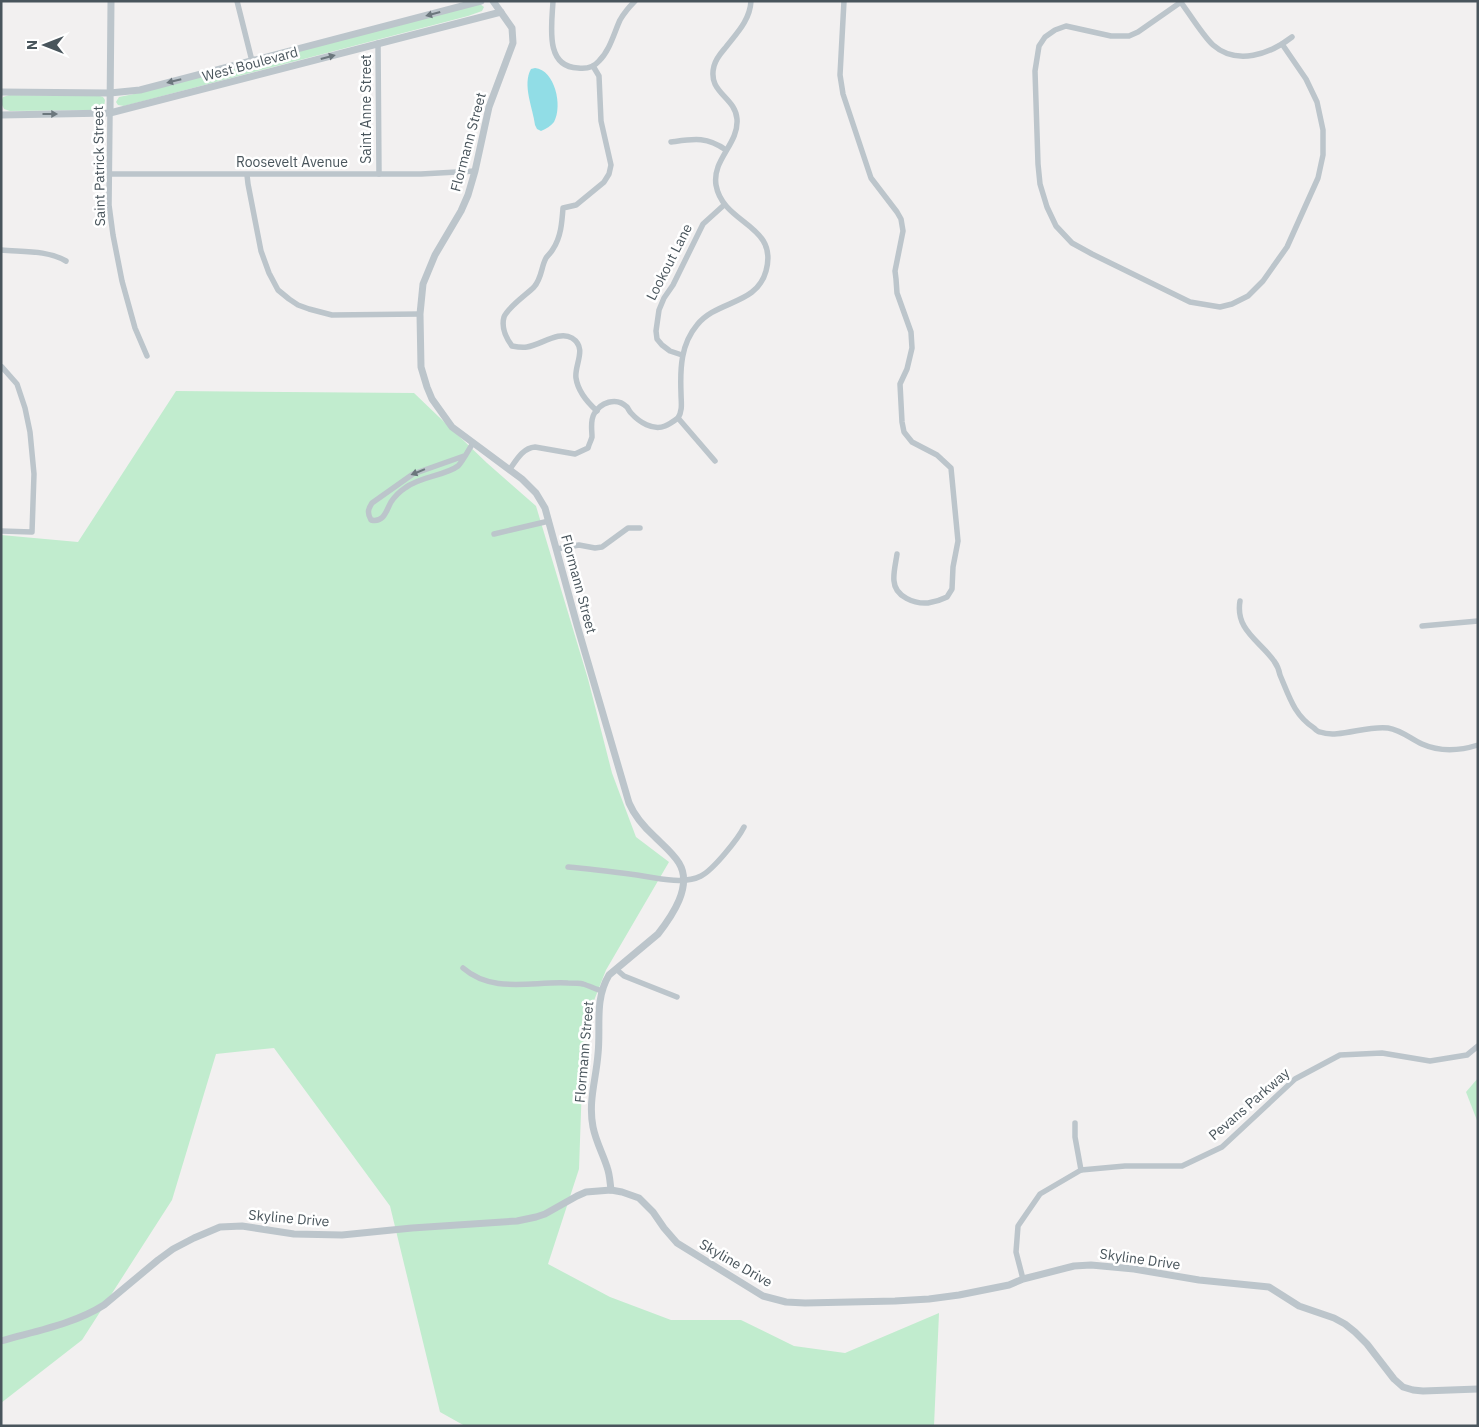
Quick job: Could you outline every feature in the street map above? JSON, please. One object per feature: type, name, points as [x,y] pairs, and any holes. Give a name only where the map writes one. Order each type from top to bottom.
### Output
[{"type":"street","name":"Saint Patrick Street","points":[[111,1],[109,205],[122,281],[135,328],[147,356]]},
{"type":"street","points":[[237,1],[252,61]]},
{"type":"street","name":"West Boulevard","points":[[1,92],[110,93],[140,90],[480,1]]},
{"type":"street","name":"Flormann Street","points":[[492,1],[512,28],[513,43],[489,107],[470,188],[461,210],[428,270],[423,284],[420,314],[421,367],[432,399],[452,427],[473,444],[510,468],[536,494],[545,508],[576,625],[629,803],[634,815],[678,862],[682,869],[683,889],[658,934],[616,969],[605,982],[602,991],[599,1008],[598,1054],[591,1105],[593,1128],[607,1168],[611,1190]]},
{"type":"street","points":[[554,1],[551,40],[553,49],[562,62],[572,67],[586,68],[600,61],[621,18],[634,1]]},
{"type":"street","points":[[510,468],[524,450],[529,447],[575,454],[588,448],[592,439],[593,416],[600,406],[614,401],[626,406],[636,418],[649,426],[664,427],[678,418],[682,407],[680,375],[682,355],[690,334],[703,318],[712,312],[755,291],[766,272],[768,254],[764,242],[758,233],[736,217],[724,205],[720,200],[715,183],[718,165],[737,127],[737,117],[735,110],[718,90],[714,82],[714,66],[718,57],[747,19],[751,1]]},
{"type":"street","points":[[844,1],[840,75],[842,94],[871,178],[897,212],[901,219],[903,231],[895,271],[896,286],[911,332],[912,348],[907,369],[900,384],[904,432],[912,442],[937,455],[951,468],[958,541],[953,567],[952,589],[947,598],[927,603],[914,602],[903,596],[897,590],[894,582],[898,554]]},
{"type":"street","points":[[1282,44],[1306,79],[1317,102],[1323,130],[1323,155],[1318,178],[1287,247],[1263,281],[1248,296],[1232,304],[1220,307],[1190,302],[1078,247],[1056,226],[1047,207],[1040,184],[1038,164],[1035,71],[1039,46],[1045,37],[1055,30],[1066,26],[1111,36],[1129,36],[1138,32],[1180,2],[1212,44],[1223,52],[1237,56],[1249,56],[1273,50],[1292,37]]},
{"type":"street","name":"West Boulevard","points":[[1,114],[110,113],[501,12]]},
{"type":"street","name":"Saint Anne Street","points":[[378,43],[379,174]]},
{"type":"street","points":[[593,66],[599,76],[601,121],[611,165],[609,174],[604,182],[576,205],[563,208],[561,230],[554,249],[545,260],[540,278],[536,285],[504,317],[504,330],[506,338],[512,346],[529,347],[562,336],[575,340],[580,352],[575,376],[578,386],[587,402],[597,411]]},
{"type":"street","points":[[671,142],[696,138],[705,139],[726,150]]},
{"type":"street","name":"Roosevelt Avenue","points":[[110,174],[422,174],[475,171]]},
{"type":"street","points":[[247,175],[261,251],[278,290],[289,299],[309,310],[332,315],[420,314]]},
{"type":"street","name":"Lookout Lane","points":[[682,355],[662,345],[657,339],[656,331],[659,310],[664,298],[674,285],[703,224],[724,205]]},
{"type":"street","points":[[1,250],[46,253],[66,261]]},
{"type":"street","points":[[1,531],[32,532],[34,474],[25,408],[17,384],[2,367]]},
{"type":"street","points":[[678,418],[715,461]]},
{"type":"street","points":[[464,456],[413,474],[372,503],[368,509],[370,520],[380,520],[397,494],[408,486],[460,464],[473,444]]},
{"type":"street","points":[[494,534],[549,521]]},
{"type":"street","points":[[557,549],[579,545],[595,548],[602,547],[628,528],[640,528]]},
{"type":"street","points":[[1240,601],[1239,608],[1242,622],[1247,632],[1275,662],[1295,710],[1305,722],[1320,732],[1332,734],[1373,728],[1388,728],[1403,733],[1423,744],[1446,750],[1469,748],[1478,745]]},
{"type":"street","points":[[1422,626],[1478,621]]},
{"type":"street","points":[[568,867],[662,880],[684,880],[701,877],[739,836],[744,827]]},
{"type":"street","points":[[463,968],[482,981],[521,984],[562,982],[582,984],[602,991]]},
{"type":"street","points":[[616,969],[624,976],[677,997]]},
{"type":"street","name":"Pevans Parkway","points":[[1024,1279],[1016,1252],[1018,1226],[1040,1194],[1081,1170],[1125,1166],[1182,1166],[1222,1147],[1294,1079],[1340,1055],[1382,1053],[1430,1061],[1468,1055],[1478,1046]]},
{"type":"street","points":[[1075,1124],[1075,1137],[1081,1170]]},
{"type":"street","name":"Skyline Drive","points":[[1,1341],[66,1323],[96,1310],[173,1249],[220,1227],[242,1226],[294,1234],[324,1235],[517,1221],[536,1218],[586,1192],[611,1190],[639,1198],[653,1212],[677,1243],[763,1296],[786,1302],[929,1299],[1009,1285],[1024,1279],[1074,1266],[1091,1265],[1134,1269],[1199,1280],[1269,1287],[1299,1306],[1334,1318],[1345,1324],[1367,1344],[1402,1387],[1423,1391],[1478,1389]]},
{"type":"green space","points":[[480,4],[484,7],[482,11],[468,16],[124,106],[118,105],[116,102],[119,97]]},
{"type":"green space","points":[[9,95],[100,96],[105,100],[104,107],[100,110],[10,111],[4,109],[1,103],[3,97]]},
{"type":"green space","points":[[176,391],[414,393],[487,463],[536,506],[588,679],[612,773],[636,837],[669,862],[606,970],[584,1026],[579,1169],[548,1264],[610,1297],[671,1320],[741,1320],[794,1346],[845,1353],[939,1313],[934,1426],[465,1426],[440,1412],[390,1206],[274,1048],[216,1054],[172,1200],[82,1340],[1,1403],[1,535],[78,542]]},
{"type":"green space","points":[[1478,1078],[1478,1123],[1466,1092]]},
{"type":"water","points":[[531,69],[542,70],[548,75],[555,90],[558,107],[554,122],[541,131],[535,125],[528,89]]}]
